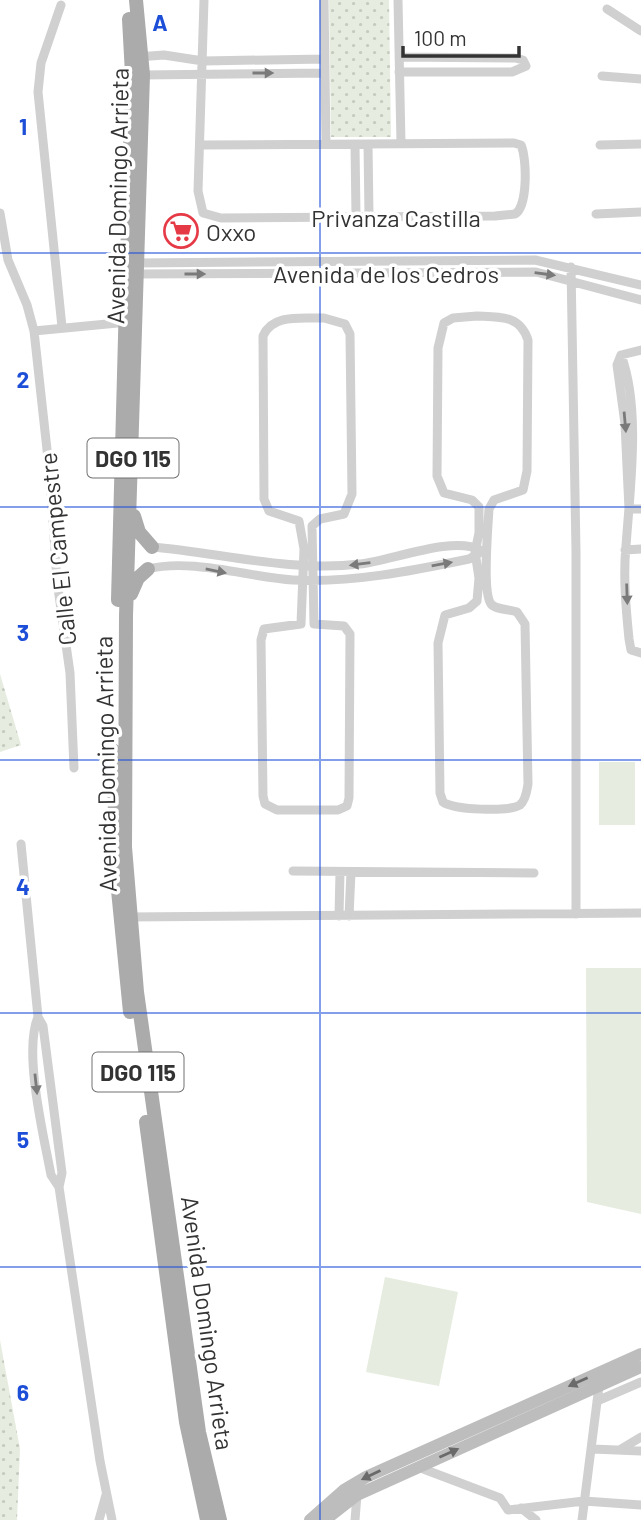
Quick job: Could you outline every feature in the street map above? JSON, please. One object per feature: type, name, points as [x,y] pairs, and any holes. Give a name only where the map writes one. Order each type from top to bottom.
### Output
[{"type":"main road","name":"Avenida Domingo Arrieta","points":[[126,0],[137,57]]},
{"type":"main road","name":"Avenida Domingo Arrieta","points":[[136,0],[137,74],[118,749],[125,917],[132,993],[170,1259],[199,1432],[220,1520]]},
{"type":"main road","name":"Avenida Domingo Arrieta","points":[[118,749],[126,616],[124,560],[132,505],[131,322]]},
{"type":"main road","points":[[124,560],[153,547],[139,532],[132,505]]},
{"type":"main road","points":[[124,560],[151,568]]},
{"type":"main road","points":[[126,616],[133,584],[151,568]]},
{"type":"main road","name":"Avenida Domingo Arrieta","points":[[170,1259],[191,1452],[207,1520]]},
{"type":"main road","points":[[325,1520],[357,1495],[415,1461],[641,1354]]},
{"type":"main road","points":[[310,1520],[344,1490],[641,1367]]},
{"type":"street","name":"Privanza Castilla","points":[[200,145],[504,142],[521,145],[525,160],[521,211],[495,216],[210,216],[203,213],[199,204],[200,145],[202,72],[203,61],[204,0]]},
{"type":"street","points":[[324,0],[326,144]]},
{"type":"street","points":[[398,0],[401,143]]},
{"type":"street","points":[[61,5],[41,63],[38,92],[62,327]]},
{"type":"street","points":[[607,9],[641,31]]},
{"type":"street","points":[[137,57],[164,55],[203,61],[324,59]]},
{"type":"street","points":[[399,57],[515,58],[523,60],[526,66],[512,72],[399,72]]},
{"type":"street","points":[[177,58],[177,74]]},
{"type":"street","points":[[137,74],[324,73]]},
{"type":"street","points":[[602,76],[641,79]]},
{"type":"street","points":[[368,144],[369,216]]},
{"type":"street","points":[[600,145],[641,144]]},
{"type":"street","points":[[355,145],[356,216]]},
{"type":"street","points":[[596,214],[641,212]]},
{"type":"street","name":"Calle El Campestre","points":[[0,213],[8,260],[27,305],[34,331],[50,477],[57,581],[69,663],[74,768]]},
{"type":"street","name":"Avenida de los Cedros","points":[[132,268],[535,260],[641,285]]},
{"type":"street","points":[[571,267],[576,552],[576,914]]},
{"type":"street","name":"Avenida de los Cedros","points":[[132,268],[536,272],[571,279],[641,300]]},
{"type":"street","points":[[463,317],[511,318],[520,323],[528,340],[525,484],[518,494],[491,503],[488,530],[489,601],[494,607],[517,612],[527,633],[528,784],[524,799],[515,806],[459,809],[443,802],[440,793],[438,643],[446,615],[469,608],[477,601],[480,578],[477,552],[480,507],[472,500],[444,493],[437,476],[439,333],[444,323],[463,317]]},
{"type":"street","points":[[308,566],[304,535],[299,521],[269,511],[264,499],[263,336],[271,324],[278,321],[324,318],[345,324],[350,334],[352,494],[344,514],[320,519],[312,526],[308,566],[314,624],[344,626],[350,634],[349,798],[347,806],[338,810],[270,808],[263,796],[262,633],[268,627],[301,624],[308,581]]},
{"type":"street","points":[[34,331],[131,322]]},
{"type":"street","points":[[621,355],[641,350]]},
{"type":"street","points":[[620,657],[636,652],[625,550],[629,509],[640,451],[640,423],[634,381],[621,355]]},
{"type":"street","points":[[621,355],[617,365],[625,424],[629,509]]},
{"type":"street","points":[[629,509],[641,509]]},
{"type":"street","points":[[488,530],[477,552],[394,574],[308,581],[186,566],[151,568],[153,547],[308,566],[371,563],[443,547],[477,552],[488,568]]},
{"type":"street","points":[[625,550],[641,548]]},
{"type":"street","points":[[21,844],[38,1017],[43,1026],[62,1173],[59,1187],[112,1520]]},
{"type":"street","points":[[293,871],[534,873]]},
{"type":"street","points":[[339,916],[340,872]]},
{"type":"street","points":[[349,916],[351,872]]},
{"type":"street","points":[[125,917],[641,913]]},
{"type":"street","points":[[38,1017],[33,1027],[36,1089],[51,1175],[59,1187]]},
{"type":"street","points":[[597,1401],[641,1382]]},
{"type":"street","points":[[582,1520],[599,1386]]},
{"type":"street","points":[[621,1449],[641,1437]]},
{"type":"street","points":[[592,1449],[641,1451]]},
{"type":"street","points":[[415,1461],[500,1498],[509,1515],[521,1508],[584,1501],[641,1506]]},
{"type":"street","points":[[99,1520],[106,1493]]},
{"type":"street","points":[[355,1520],[357,1495]]},
{"type":"street","points":[[521,1508],[536,1520]]},
{"type":"shaded area","points":[[329,0],[389,0],[391,137],[331,137]]},
{"type":"shaded area","points":[[0,674],[21,745],[0,752]]},
{"type":"shaded area","points":[[599,762],[635,762],[635,825],[599,825]]},
{"type":"shaded area","points":[[586,968],[641,968],[641,1214],[587,1202]]},
{"type":"shaded area","points":[[385,1277],[458,1292],[439,1386],[366,1372]]},
{"type":"shaded area","points":[[0,1340],[20,1449],[17,1520],[0,1520]]},
{"type":"place","name":"Oxxo","points":[[181,231]]}]
